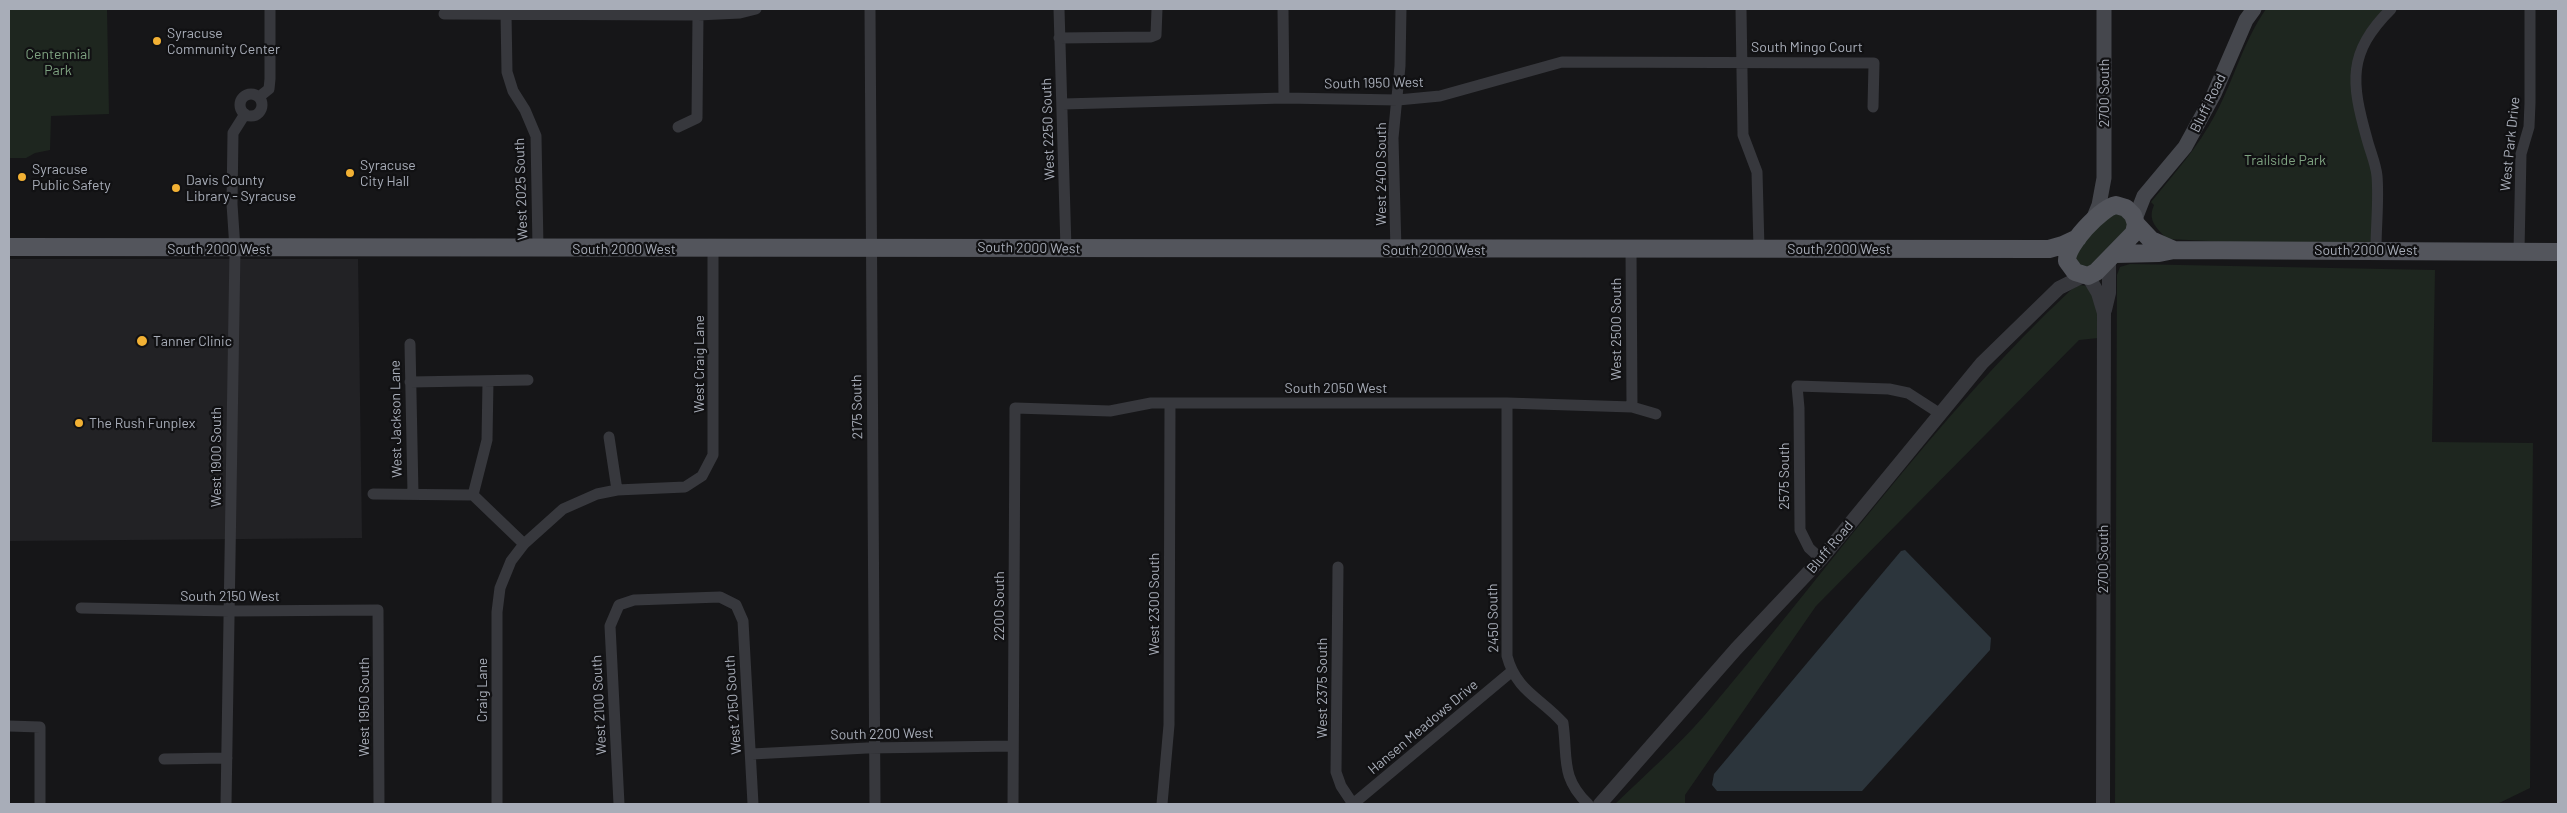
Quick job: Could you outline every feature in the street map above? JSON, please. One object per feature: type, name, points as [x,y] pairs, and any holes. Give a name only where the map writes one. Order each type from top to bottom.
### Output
[{"type":"main road","name":"2700 South","points":[[2091,224],[2100,205],[2104,178],[2104,9]]},
{"type":"main road","name":"Bluff Road","points":[[2136,222],[2140,203],[2149,189],[2186,147],[2214,94],[2246,20],[2254,9]]},
{"type":"main road","name":"2700 South","points":[[2104,178],[2108,191],[2119,205]]},
{"type":"main road","name":"Bluff Road","points":[[2119,205],[2138,198],[2149,189]]},
{"type":"main road","name":"South 2000 West","points":[[2119,205],[2130,211],[2136,222],[2151,240],[2174,250]]},
{"type":"main road","points":[[2068,263],[2069,248],[2106,208],[2119,205]]},
{"type":"main road","points":[[2049,249],[2068,263],[2074,272],[2085,276],[2096,272],[2131,237],[2136,222]]},
{"type":"main road","name":"South 2000 West","points":[[9,247],[235,249],[713,249],[871,247],[1396,250],[2049,249],[2063,246],[2078,238]]},
{"type":"main road","name":"South 2000 West","points":[[2112,257],[2174,250],[2376,249],[2558,252]]},
{"type":"street","points":[[259,97],[268,88],[270,79],[270,9]]},
{"type":"street","points":[[444,14],[698,15],[756,9]]},
{"type":"street","name":"2175 South","points":[[870,9],[875,804]]},
{"type":"street","name":"West 2250 South","points":[[1059,9],[1066,249]]},
{"type":"street","points":[[1059,38],[1151,37],[1156,35],[1158,9]]},
{"type":"street","points":[[1283,9],[1284,98]]},
{"type":"street","name":"West 2400 South","points":[[1396,250],[1393,138],[1398,100],[1401,9]]},
{"type":"street","points":[[1741,9],[1742,135],[1757,172],[1759,249]]},
{"type":"street","points":[[2376,249],[2377,175],[2356,96],[2356,68],[2362,47],[2373,27],[2390,9]]},
{"type":"street","name":"West Park Drive","points":[[2519,252],[2521,154],[2529,127],[2530,9]]},
{"type":"street","name":"West 2025 South","points":[[506,14],[507,72],[513,91],[526,110],[536,136],[538,248]]},
{"type":"street","points":[[678,127],[697,118],[698,15]]},
{"type":"street","name":"South 1950 West","points":[[1063,104],[1284,98],[1398,100],[1440,96],[1562,62],[1741,62]]},
{"type":"street","name":"South Mingo Court","points":[[1741,62],[1874,63],[1873,108]]},
{"type":"street","points":[[248,94],[259,97],[262,107],[259,113],[252,116],[245,114],[240,105],[243,98],[248,94]]},
{"type":"street","name":"West 1900 South","points":[[226,804],[235,249],[233,132],[245,114]]},
{"type":"street","name":"West Craig Lane","points":[[617,490],[685,487],[702,476],[713,455],[713,249]]},
{"type":"street","name":"West 2500 South","points":[[1631,250],[1632,407]]},
{"type":"street","points":[[2104,313],[2109,293],[2112,257]]},
{"type":"street","name":"Bluff Road","points":[[2059,288],[2068,263]]},
{"type":"street","points":[[2085,276],[2098,292],[2104,313]]},
{"type":"street","name":"Bluff Road","points":[[1600,804],[1736,649],[1821,559],[1939,413],[1999,345],[2059,288],[2085,276]]},
{"type":"street","name":"2700 South","points":[[2103,804],[2104,313]]},
{"type":"street","name":"West Jackson Lane","points":[[410,344],[413,494]]},
{"type":"street","points":[[410,382],[528,380]]},
{"type":"street","points":[[473,494],[487,440],[488,381]]},
{"type":"street","name":"2575 South","points":[[1821,559],[1809,548],[1800,530],[1799,408],[1797,386],[1889,388],[1908,393],[1939,413]]},
{"type":"street","name":"South 2050 West","points":[[1015,408],[1110,411],[1151,403],[1507,403],[1632,407],[1656,414]]},
{"type":"street","name":"West 2300 South","points":[[1162,804],[1169,725],[1170,403]]},
{"type":"street","name":"2450 South","points":[[1507,403],[1507,656],[1511,672]]},
{"type":"street","name":"2200 South","points":[[1013,804],[1015,408]]},
{"type":"street","points":[[373,494],[473,494],[524,544],[563,509],[597,494],[617,490],[609,437]]},
{"type":"street","name":"Craig Lane","points":[[497,804],[497,612],[504,576],[524,544]]},
{"type":"street","name":"West 2375 South","points":[[1338,567],[1336,772],[1341,786],[1353,804]]},
{"type":"street","name":"West 2150 South","points":[[619,605],[634,600],[720,597],[736,605],[743,621],[752,754],[753,804]]},
{"type":"street","name":"West 2100 South","points":[[619,605],[610,626],[620,804]]},
{"type":"street","name":"South 2150 West","points":[[81,608],[230,611],[378,610]]},
{"type":"street","name":"West 1950 South","points":[[378,610],[379,804]]},
{"type":"street","points":[[1511,672],[1528,692],[1563,723],[1570,782],[1588,804]]},
{"type":"street","name":"Hansen Meadows Drive","points":[[1353,804],[1511,672]]},
{"type":"street","points":[[9,726],[40,727],[40,804]]},
{"type":"street","name":"South 2200 West","points":[[752,754],[876,748],[1013,746]]},
{"type":"street","points":[[164,759],[227,758]]},
{"type":"shaded area","points":[[9,259],[358,259],[362,538],[9,541]]},
{"type":"shaded area","points":[[1905,550],[1991,638],[1990,650],[1862,791],[1717,791],[1712,785],[1714,774],[1901,551]]},
{"type":"green space","name":"Centennial Park","points":[[9,9],[107,9],[109,114],[51,116],[50,150],[35,153],[26,158],[9,158]]},
{"type":"green space","name":"Trailside Park","points":[[2266,9],[2390,9],[2356,68],[2377,175],[2376,249],[2167,239],[2152,220],[2154,205],[2151,202],[2185,160],[2208,127],[2222,102],[2251,35]]},
{"type":"green space","points":[[2123,213],[2129,226],[2087,269],[2075,262],[2077,248],[2108,215]]},
{"type":"green space","points":[[2130,264],[2435,270],[2432,442],[2533,443],[2530,788],[2497,804],[2115,804],[2117,275],[2120,267]]},
{"type":"green space","points":[[2079,285],[2089,286],[2097,305],[2098,338],[2079,340],[1816,606],[1685,795],[1685,804],[1615,804],[1672,750],[1704,716],[1882,497],[1974,390],[2022,338],[2072,289]]},
{"type":"place","name":"Syracuse Community Center","points":[[157,41]]},
{"type":"place","name":"Syracuse City Hall","points":[[350,173]]},
{"type":"place","name":"Syracuse Public Safety","points":[[22,177]]},
{"type":"place","name":"Davis County Library - Syracuse","points":[[176,188]]},
{"type":"place","name":"Tanner Clinic","points":[[142,341]]},
{"type":"place","name":"The Rush Funplex","points":[[79,423]]}]
